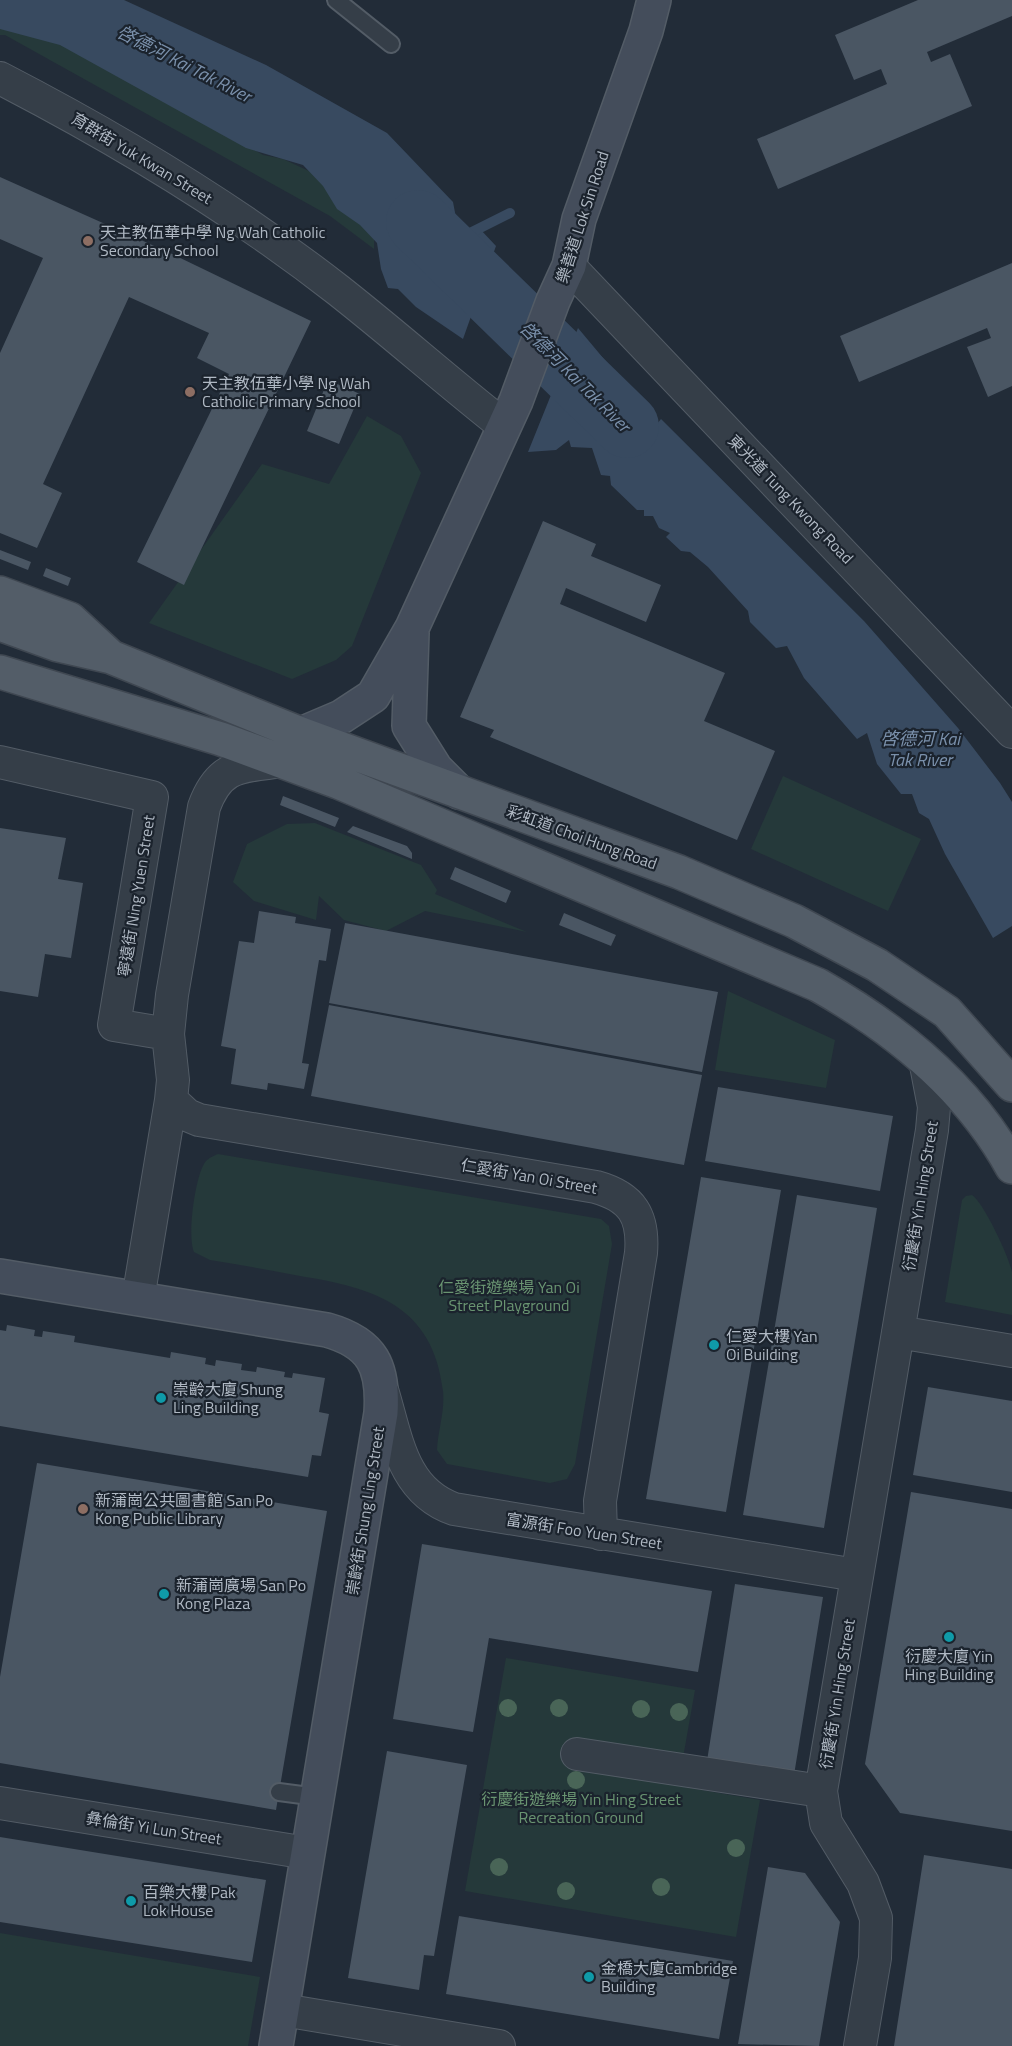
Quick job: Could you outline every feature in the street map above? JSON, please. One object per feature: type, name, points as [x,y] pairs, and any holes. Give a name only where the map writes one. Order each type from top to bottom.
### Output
[{"type":"main road","points":[[0,593],[70,619],[111,657]]},
{"type":"main road","points":[[0,624],[58,645],[111,657]]},
{"type":"main road","name":"彩虹道 Choi Hung Road","points":[[111,657],[301,734],[679,872],[794,921],[867,960],[947,1012],[1012,1085]]},
{"type":"main road","points":[[0,672],[221,739],[349,786],[818,985],[857,1007],[925,1060],[954,1088],[985,1124],[1012,1167]]},
{"type":"street","name":"樂善道 Lok Sin Road","points":[[301,734],[341,717],[373,696],[412,628],[510,413],[553,301],[569,266],[579,219],[646,31],[654,0]]},
{"type":"street","name":"育群街 Yuk Kwan Street","points":[[0,78],[79,119],[233,214],[510,413]]},
{"type":"street","name":"東光道 Tung Kwong Road","points":[[569,266],[1012,732]]},
{"type":"street","name":"樂善道 Lok Sin Road","points":[[412,628],[409,726],[436,769],[459,792]]},
{"type":"street","points":[[138,1299],[171,1100],[173,1080],[168,1034],[172,995],[204,807],[211,788],[226,773],[283,761]]},
{"type":"street","name":"寧遠街 Ning Yuen Street","points":[[0,762],[152,797],[114,1025],[168,1034]]},
{"type":"street","name":"衍慶街 Yin Hing Street","points":[[860,2046],[875,1958],[876,1918],[863,1883],[826,1823],[821,1791],[932,1130],[933,1095],[925,1060]]},
{"type":"street","name":"仁愛街 Yan Oi Street","points":[[171,1100],[187,1115],[199,1120],[596,1187],[619,1196],[628,1204],[641,1226],[642,1253],[600,1501],[601,1534]]},
{"type":"street","name":"崇齡街 Shung Ling Street","points":[[0,1276],[327,1330],[345,1335],[361,1345],[374,1359],[381,1375],[383,1393],[276,2046]]},
{"type":"street","points":[[898,1332],[1012,1352]]},
{"type":"street","name":"富源街 Foo Yuen Street","points":[[383,1393],[409,1472],[426,1495],[437,1503],[454,1509],[856,1575]]},
{"type":"street","points":[[577,1754],[821,1791]]},
{"type":"street","name":"彝倫街 Yi Lun Street","points":[[0,1803],[307,1853]]},
{"type":"street","points":[[283,2010],[499,2046]]},
{"type":"lane","points":[[336,0],[391,44]]},
{"type":"lane","points":[[279,1792],[317,1797]]},
{"type":"green space","points":[[0,26],[65,42],[263,155],[283,159],[311,172],[367,227],[374,239],[374,249],[330,216],[5,35],[0,35]]},
{"type":"green space","points":[[367,416],[401,436],[421,473],[352,646],[336,660],[292,679],[149,623],[262,464],[329,484]]},
{"type":"green space","points":[[783,776],[921,839],[888,911],[751,849]]},
{"type":"green space","points":[[315,823],[421,865],[437,890],[435,894],[527,932],[425,911],[386,931],[344,920],[319,896],[316,920],[254,901],[233,882],[247,844],[287,824]]},
{"type":"green space","points":[[728,991],[835,1040],[826,1088],[715,1070]]},
{"type":"green space","name":"仁愛街遊樂場 Yan Oi Street Playground","points":[[218,1154],[601,1219],[609,1226],[612,1244],[575,1464],[567,1479],[550,1483],[447,1464],[437,1450],[443,1391],[437,1362],[427,1338],[413,1320],[395,1306],[375,1295],[352,1287],[210,1260],[194,1252],[191,1234],[197,1184],[203,1166],[211,1157]]},
{"type":"green space","points":[[972,1195],[989,1219],[1010,1265],[1012,1315],[945,1302],[962,1200]]},
{"type":"green space","name":"衍慶街遊樂場 Yin Hing Street Recreation Ground","points":[[506,1658],[695,1690],[678,1786],[760,1800],[736,1937],[465,1891]]},
{"type":"green space","points":[[0,1933],[260,1977],[248,2046],[0,2046]]},
{"type":"water","name":"啓德河 Kai Tak River","points":[[0,0],[124,0],[266,65],[387,133],[453,202],[457,223],[470,232],[480,229],[496,246],[463,339],[416,307],[398,289],[388,288],[381,269],[377,243],[360,225],[337,209],[323,186],[303,165],[246,148],[60,45],[0,29]]},
{"type":"water","name":"啓德河 Kai Tak River","points":[[578,328],[624,383],[654,411],[657,424],[661,419],[864,621],[958,728],[1000,783],[1012,802],[1012,926],[993,938],[945,854],[929,819],[919,813],[912,794],[901,794],[877,764],[867,733],[857,739],[804,678],[787,646],[776,648],[750,622],[748,611],[708,567],[690,552],[681,551],[666,537],[670,533],[659,528],[653,516],[644,516],[644,510],[637,510],[611,485],[610,476],[601,475],[592,448],[571,447],[569,440],[556,450],[528,452]]},
{"type":"building","points":[[918,0],[1012,0],[1012,16],[927,52],[931,62],[950,54],[972,106],[778,189],[757,139],[887,84],[881,69],[854,80],[835,35]]},
{"type":"building","points":[[0,177],[170,253],[311,321],[184,585],[137,562],[229,374],[197,358],[209,333],[129,297],[43,484],[62,493],[37,548],[0,533],[0,353],[43,258],[0,239]]},
{"type":"building","points":[[1012,263],[1012,386],[988,397],[967,347],[991,338],[987,328],[859,382],[840,336]]},
{"type":"building","points":[[328,380],[360,394],[339,444],[307,431]]},
{"type":"building","points":[[543,521],[596,544],[591,556],[661,585],[646,622],[566,588],[560,604],[725,673],[704,721],[775,751],[737,840],[490,737],[494,730],[460,717]]},
{"type":"building","points":[[0,550],[31,562],[28,570],[0,559]]},
{"type":"building","points":[[46,568],[71,578],[68,586],[43,576]]},
{"type":"building","points":[[283,796],[339,818],[335,827],[280,805]]},
{"type":"building","points":[[353,826],[407,846],[412,853],[412,859],[347,832]]},
{"type":"building","points":[[0,828],[66,838],[58,879],[83,883],[71,958],[45,954],[38,997],[0,991]]},
{"type":"building","points":[[455,867],[511,891],[506,903],[450,879]]},
{"type":"building","points":[[259,911],[296,917],[295,923],[331,929],[326,961],[319,960],[302,1063],[309,1064],[304,1089],[268,1083],[267,1090],[231,1084],[236,1049],[221,1046],[239,941],[254,943]]},
{"type":"building","points":[[564,913],[616,935],[611,946],[559,925]]},
{"type":"building","points":[[345,923],[718,992],[702,1072],[329,1003]]},
{"type":"building","points":[[329,1005],[702,1075],[684,1165],[311,1096]]},
{"type":"building","points":[[718,1087],[893,1116],[880,1191],[705,1161]]},
{"type":"building","name":"仁愛大樓 Yan Oi Building","points":[[701,1177],[781,1190],[726,1512],[646,1499]]},
{"type":"building","points":[[797,1195],[877,1208],[824,1528],[743,1515]]},
{"type":"building","name":"崇齡大廈 Shung Ling Building","points":[[7,1325],[35,1330],[34,1336],[42,1337],[43,1331],[75,1336],[74,1342],[170,1358],[171,1352],[206,1358],[205,1364],[215,1366],[216,1360],[242,1364],[241,1370],[256,1372],[257,1367],[285,1372],[284,1377],[292,1378],[293,1373],[325,1378],[319,1412],[329,1414],[321,1456],[312,1455],[308,1477],[0,1426],[0,1330],[6,1331]]},
{"type":"building","points":[[928,1387],[1012,1401],[1012,1492],[913,1475]]},
{"type":"building","name":"新蒲崗廣場 San Po Kong Plaza","points":[[37,1463],[327,1511],[276,1810],[0,1763],[0,1677]]},
{"type":"building","name":"衍慶大廈 Yin Hing Building","points":[[911,1492],[1012,1509],[1012,1831],[900,1813],[865,1764]]},
{"type":"building","points":[[422,1544],[712,1591],[698,1672],[489,1638],[473,1732],[393,1719]]},
{"type":"building","points":[[735,1584],[823,1597],[794,1775],[707,1761]]},
{"type":"building","points":[[387,1751],[467,1765],[434,1956],[424,1955],[419,1990],[348,1978]]},
{"type":"building","name":"百樂大樓 Pak Lok House","points":[[0,1837],[266,1880],[252,1962],[0,1922]]},
{"type":"building","points":[[924,1855],[1012,1869],[1012,2046],[894,2046]]},
{"type":"building","points":[[768,1867],[805,1873],[840,1922],[819,2046],[738,2044]]},
{"type":"building","name":"金橋大廈Cambridge Building","points":[[459,1916],[733,1961],[719,2039],[446,1994]]},
{"type":"waterway","points":[[462,237],[510,213]]},
{"type":"waterway","name":"啓德河 Kai Tak River","points":[[418,222],[627,426]]},
{"type":"place","name":"天主教伍華中學 Ng Wah Catholic Secondary School","points":[[88,241]]},
{"type":"place","name":"天主教伍華小學 Ng Wah Catholic Primary School","points":[[190,392]]},
{"type":"place","name":"仁愛大樓 Yan Oi Building","points":[[714,1345]]},
{"type":"place","name":"崇齡大廈 Shung Ling Building","points":[[161,1398]]},
{"type":"place","name":"新蒲崗公共圖書館 San Po Kong Public Library","points":[[83,1509]]},
{"type":"place","name":"新蒲崗廣場 San Po Kong Plaza","points":[[164,1594]]},
{"type":"place","name":"衍慶大廈 Yin Hing Building","points":[[949,1637]]},
{"type":"place","name":"百樂大樓 Pak Lok House","points":[[131,1901]]},
{"type":"place","name":"金橋大廈Cambridge Building","points":[[589,1977]]}]
